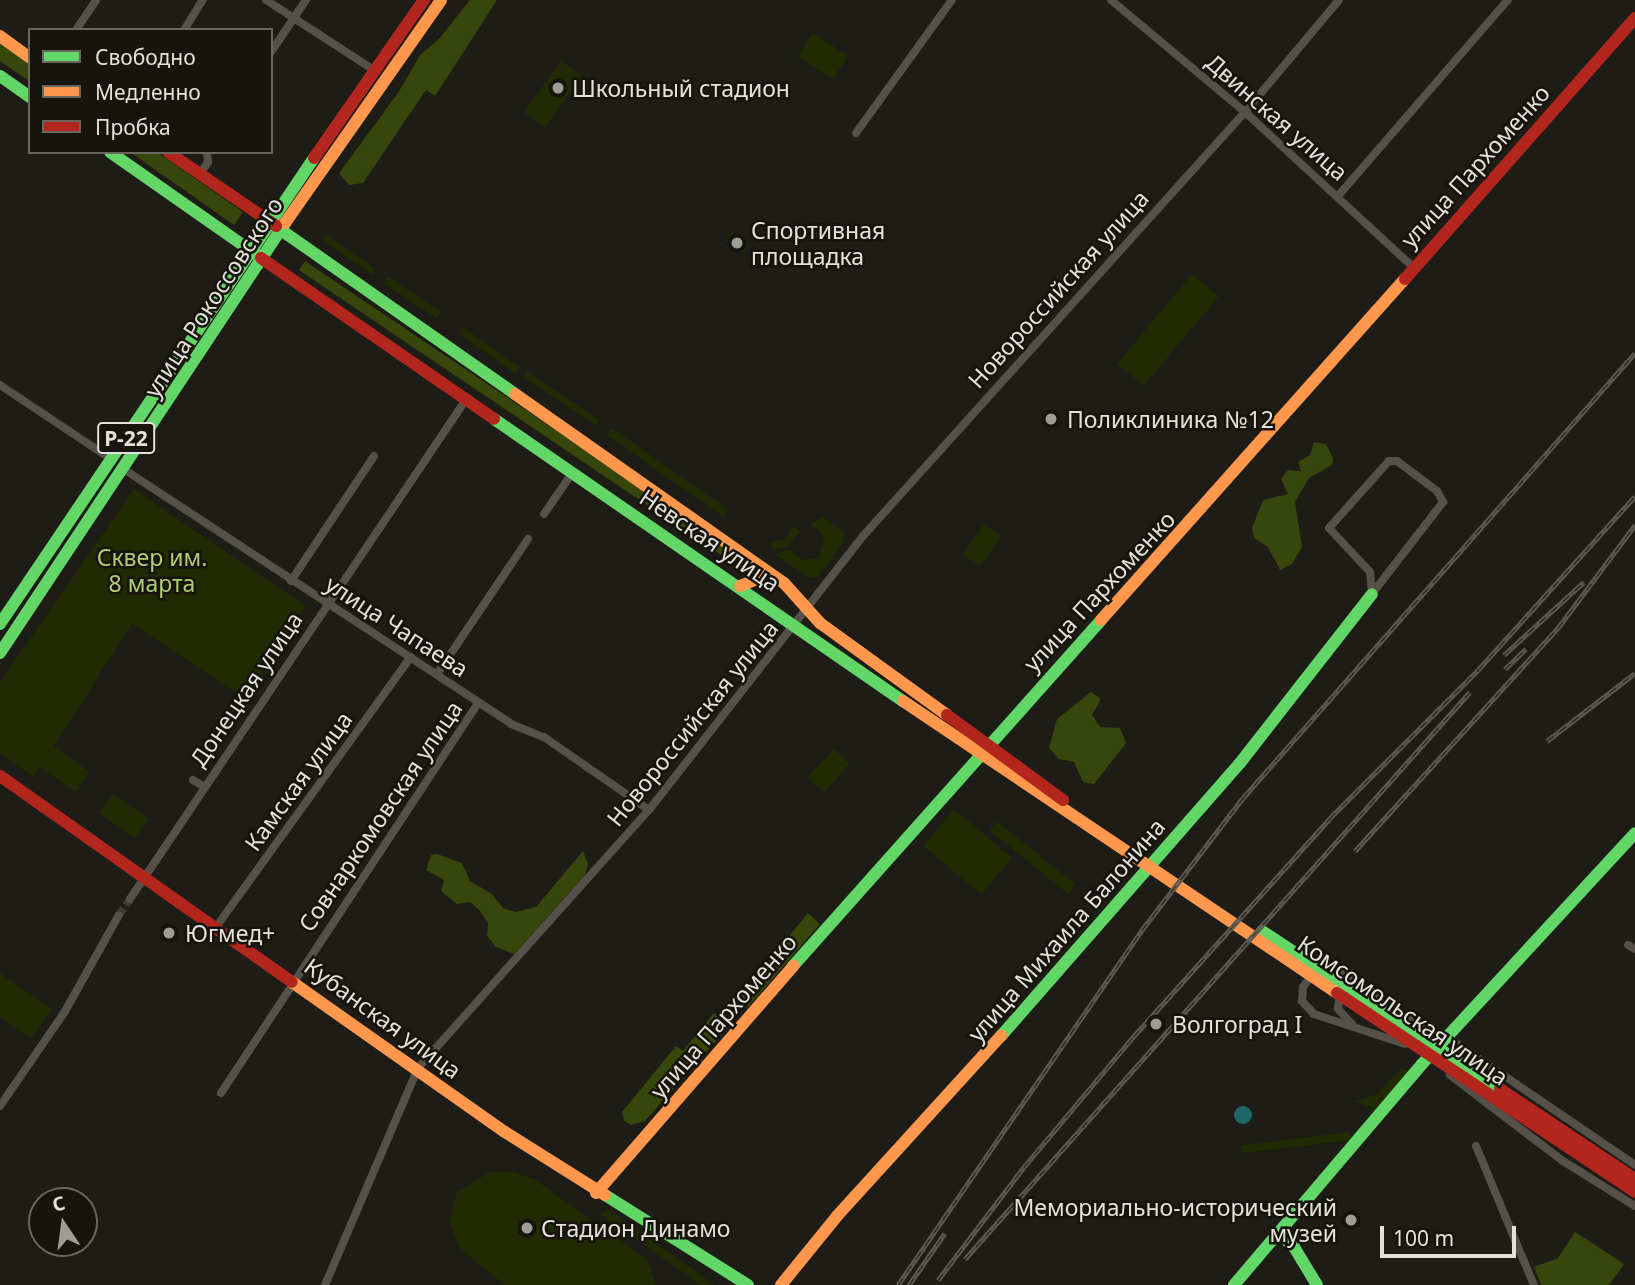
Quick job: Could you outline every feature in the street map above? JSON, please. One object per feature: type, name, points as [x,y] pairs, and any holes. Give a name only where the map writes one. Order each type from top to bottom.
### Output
[{"type":"main road","name":"улица Рокоссовского","points":[[0,624],[112,460],[249,250],[377,72],[424,0]]},
{"type":"main road","name":"улица Рокоссовского","points":[[0,653],[125,470],[261,258],[441,0]]},
{"type":"main road","name":"улица Пархоменко","points":[[596,1194],[983,749],[1188,525],[1635,18]]},
{"type":"main road","points":[[0,36],[28,57]]},
{"type":"main road","points":[[0,76],[28,96]]},
{"type":"main road","name":"Невская улица","points":[[113,154],[740,586],[796,628],[1149,861]]},
{"type":"main road","name":"Невская улица","points":[[172,154],[783,583],[807,611],[983,749]]},
{"type":"main road","points":[[740,586],[757,579],[754,562]]},
{"type":"main road","name":"улица Михаила Балонина","points":[[781,1285],[836,1216],[1063,967],[1240,763],[1372,594]]},
{"type":"main road","name":"Кубанская улица","points":[[0,776],[294,979],[596,1194],[748,1285]]},
{"type":"main road","points":[[1234,1285],[1431,1054],[1635,832]]},
{"type":"main road","name":"Комсомольская улица","points":[[1149,861],[1635,1179]]},
{"type":"main road","name":"Комсомольская улица","points":[[1149,861],[1635,1192]]},
{"type":"main road","points":[[1278,1233],[1294,1247],[1317,1285]]},
{"type":"street","points":[[77,28],[96,0]]},
{"type":"street","points":[[185,28],[203,0]]},
{"type":"street","points":[[266,0],[377,72]]},
{"type":"street","points":[[273,49],[306,0]]},
{"type":"street","points":[[856,134],[952,0]]},
{"type":"street","name":"Двинская улица","points":[[1111,0],[1245,112],[1413,267]]},
{"type":"street","name":"Новороссийская улица","points":[[325,1285],[418,1069],[649,810],[796,628],[863,536],[1245,112],[1339,0]]},
{"type":"street","points":[[1338,196],[1508,0]]},
{"type":"street","points":[[200,174],[208,162],[207,154]]},
{"type":"street","points":[[0,385],[112,460]]},
{"type":"street","name":"Донецкая улица","points":[[130,899],[203,786],[467,398]]},
{"type":"street","points":[[291,581],[374,456]]},
{"type":"street","points":[[1397,461],[1437,491],[1443,502],[1372,594],[1370,572],[1329,528],[1383,464],[1397,461]]},
{"type":"street","name":"улица Чапаева","points":[[125,470],[511,723],[544,737],[649,810]]},
{"type":"street","points":[[544,514],[573,472]]},
{"type":"street","points":[[438,674],[528,539]]},
{"type":"street","name":"Камская улица","points":[[216,927],[411,657]]},
{"type":"street","name":"Совнаркомовская улица","points":[[221,1093],[479,702]]},
{"type":"street","points":[[193,780],[203,786]]},
{"type":"street","points":[[0,1106],[64,1013],[119,915]]},
{"type":"street","points":[[1635,1165],[1448,1035],[1430,1034],[1326,965],[1314,971],[1300,994],[1310,1011],[1431,1054],[1542,1145],[1635,1206]]},
{"type":"street","points":[[1353,1025],[1338,1009],[1337,996],[1349,983],[1358,984]]},
{"type":"street","points":[[1430,1034],[1431,1054]]},
{"type":"street","points":[[1476,1146],[1534,1285]]},
{"type":"green space","points":[[470,0],[497,0],[435,96],[426,90],[363,183],[349,185],[339,173],[398,93],[420,55],[439,39]]},
{"type":"green space","name":"Школьный стадион","points":[[813,33],[848,56],[833,79],[798,56]]},
{"type":"green space","points":[[0,42],[28,62],[28,81],[0,61]]},
{"type":"green space","name":"Школьный стадион","points":[[561,61],[582,76],[545,127],[524,112]]},
{"type":"green space","points":[[133,154],[160,154],[243,212],[234,225]]},
{"type":"green space","name":"Спортивная площадка","points":[[731,232],[750,244],[744,253],[725,241]]},
{"type":"green space","points":[[326,234],[376,269],[372,275],[322,240]]},
{"type":"green space","points":[[305,261],[745,558],[739,567],[299,270]]},
{"type":"green space","points":[[1192,274],[1219,296],[1144,386],[1117,364]]},
{"type":"green space","points":[[388,276],[441,312],[437,318],[384,283]]},
{"type":"green space","points":[[463,327],[520,367],[516,374],[458,334]]},
{"type":"green space","points":[[527,371],[600,420],[596,426],[523,377]]},
{"type":"green space","points":[[612,428],[728,509],[723,517],[607,435]]},
{"type":"green space","points":[[1314,442],[1326,444],[1333,458],[1332,465],[1309,478],[1295,502],[1302,547],[1292,564],[1280,570],[1268,547],[1254,538],[1252,528],[1263,500],[1288,494],[1281,479],[1288,470],[1301,471],[1298,462],[1310,455]]},
{"type":"green space","name":"Сквер им. 8 марта","points":[[134,489],[306,606],[246,699],[132,624],[54,746],[90,772],[76,792],[39,767],[33,777],[0,753],[0,682]]},
{"type":"green space","points":[[823,517],[845,533],[843,542],[818,577],[810,578],[774,554],[790,550],[803,560],[818,558],[824,543],[822,533],[810,525]]},
{"type":"green space","points":[[984,524],[1001,536],[980,566],[963,554]]},
{"type":"green space","points":[[793,526],[800,531],[788,547],[772,550],[771,542],[785,539]]},
{"type":"green space","points":[[1091,692],[1101,699],[1092,715],[1100,727],[1120,728],[1126,743],[1094,784],[1083,782],[1074,762],[1059,759],[1049,748],[1057,719]]},
{"type":"green space","points":[[834,749],[850,764],[823,793],[807,778]]},
{"type":"green space","points":[[113,793],[149,819],[134,838],[99,812]]},
{"type":"green space","points":[[954,809],[1012,858],[981,895],[923,846]]},
{"type":"green space","points":[[997,821],[1075,885],[1068,894],[989,830]]},
{"type":"green space","points":[[583,851],[588,864],[585,875],[514,954],[496,947],[487,936],[488,923],[479,910],[470,902],[457,904],[441,891],[444,880],[426,870],[431,855],[437,854],[462,863],[470,881],[492,894],[503,908],[516,912],[536,907]]},
{"type":"green space","points":[[808,913],[820,924],[749,1006],[743,1009],[733,1004]]},
{"type":"green space","points":[[0,973],[52,1009],[31,1039],[0,1017]]},
{"type":"green space","points":[[714,1013],[731,1024],[645,1121],[631,1125],[624,1121],[622,1112],[676,1046],[683,1051]]},
{"type":"green space","points":[[1400,1069],[1409,1071],[1376,1110],[1355,1101],[1377,1094]]},
{"type":"green space","points":[[1350,1132],[1351,1140],[1242,1153],[1241,1145]]},
{"type":"green space","name":"Стадион Динамо","points":[[490,1172],[513,1172],[534,1179],[647,1259],[656,1285],[505,1285],[460,1249],[449,1222],[457,1192]]},
{"type":"green space","points":[[608,1209],[715,1285],[701,1285],[600,1214]]},
{"type":"green space","points":[[1575,1232],[1624,1264],[1609,1285],[1541,1285],[1534,1267],[1558,1258]]},
{"type":"water","points":[[1243,1106],[1249,1109],[1252,1115],[1249,1121],[1243,1124],[1237,1121],[1234,1115],[1237,1109]]},
{"type":"tunnel","points":[[119,915],[130,899]]},
{"type":"railway","points":[[898,1285],[1142,930],[1243,798],[1635,353]]},
{"type":"railway","points":[[938,1280],[1024,1167],[1134,1036],[1330,818],[1478,670],[1635,496]]},
{"type":"railway","points":[[1355,851],[1558,628],[1635,525]]},
{"type":"railway","points":[[1504,655],[1584,582]]},
{"type":"railway","points":[[1505,669],[1526,649]]},
{"type":"railway","points":[[1547,741],[1635,673]]},
{"type":"railway","points":[[965,1259],[1470,692]]},
{"type":"railway","points":[[909,1285],[945,1233]]},
{"type":"traffic: fast","points":[[0,76],[28,96]]},
{"type":"traffic: fast","points":[[113,154],[257,255]]},
{"type":"traffic: fast","points":[[0,624],[314,158]]},
{"type":"traffic: fast","points":[[0,653],[285,223]]},
{"type":"traffic: fast","points":[[281,230],[515,394]]},
{"type":"traffic: fast","points":[[494,419],[903,701]]},
{"type":"traffic: fast","points":[[1001,1036],[1240,763],[1372,594]]},
{"type":"traffic: fast","points":[[793,966],[1101,620]]},
{"type":"traffic: fast","points":[[1234,1285],[1422,1064],[1635,833]]},
{"type":"traffic: fast","points":[[1262,931],[1500,1089]]},
{"type":"traffic: fast","points":[[605,1195],[748,1285]]},
{"type":"traffic: fast","points":[[1278,1233],[1294,1247],[1317,1285]]},
{"type":"traffic: slow","points":[[285,223],[441,0]]},
{"type":"traffic: slow","points":[[0,36],[28,57]]},
{"type":"traffic: slow","points":[[1101,620],[1405,279]]},
{"type":"traffic: slow","points":[[515,394],[784,583],[820,623],[947,715]]},
{"type":"traffic: slow","points":[[740,586],[757,579],[754,562]]},
{"type":"traffic: slow","points":[[903,701],[1337,993]]},
{"type":"traffic: slow","points":[[596,1193],[793,966]]},
{"type":"traffic: slow","points":[[292,982],[505,1132],[605,1195]]},
{"type":"traffic: slow","points":[[781,1285],[837,1216],[1001,1036]]},
{"type":"traffic: jam","points":[[314,158],[424,0]]},
{"type":"traffic: jam","points":[[1405,279],[1635,18]]},
{"type":"traffic: jam","points":[[171,154],[276,226]]},
{"type":"traffic: jam","points":[[261,258],[494,419]]},
{"type":"traffic: jam","points":[[947,715],[1063,800]]},
{"type":"traffic: jam","points":[[0,776],[292,982]]},
{"type":"traffic: jam","points":[[1337,993],[1635,1192]]},
{"type":"traffic: jam","points":[[1500,1089],[1635,1179]]},
{"type":"place","name":"Школьный стадион","points":[[558,88]]},
{"type":"place","name":"Спортивная площадка","points":[[737,243]]},
{"type":"place","name":"Поликлиника №12","points":[[1051,419]]},
{"type":"place","name":"Югмед+","points":[[169,933]]},
{"type":"place","name":"Волгоград I","points":[[1156,1024]]},
{"type":"place","name":"Мемориально-исторический музей","points":[[1351,1220]]},
{"type":"place","name":"Стадион Динамо","points":[[527,1228]]}]
